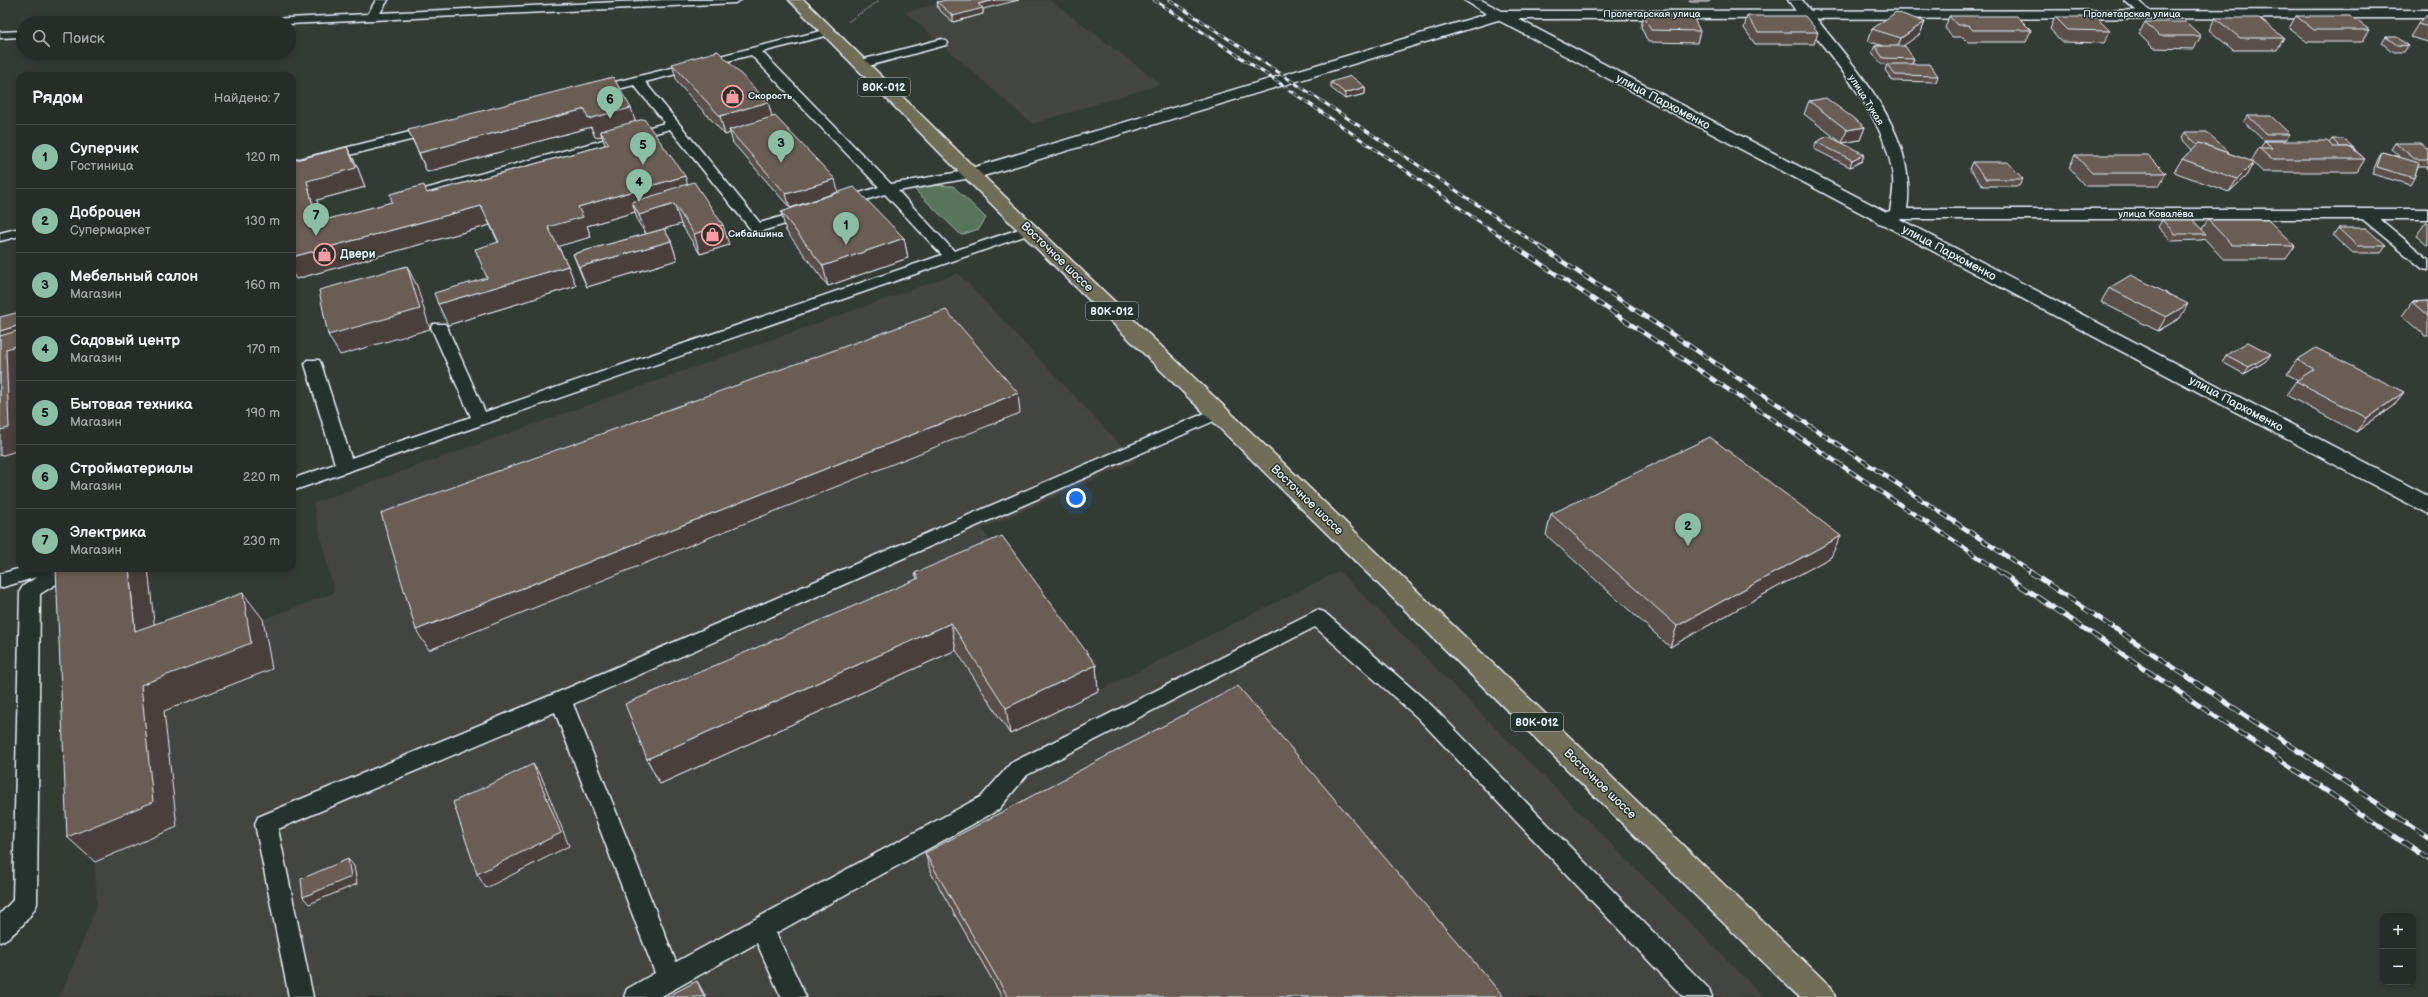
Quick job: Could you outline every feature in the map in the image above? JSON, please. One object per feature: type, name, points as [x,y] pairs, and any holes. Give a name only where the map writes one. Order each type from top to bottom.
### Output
[{"type":"main road","name":"Восточное шоссе","points":[[796,0],[1028,230],[1820,997]]},
{"type":"main road","name":"улица Пархоменко","points":[[1471,0],[1891,216],[2428,506]]},
{"type":"main road","name":"улица Тукая","points":[[1795,0],[1851,76],[1886,132],[1901,172],[1891,216]]},
{"type":"main road","name":"Пролетарская улица","points":[[1500,15],[2428,14]]},
{"type":"main road","points":[[971,174],[1500,15]]},
{"type":"main road","name":"улица Ковалёва","points":[[1891,216],[2428,214]]},
{"type":"lane","points":[[372,17],[382,0]]},
{"type":"lane","points":[[296,21],[735,0]]},
{"type":"lane","points":[[2130,0],[2147,14]]},
{"type":"lane","points":[[583,93],[829,32]]},
{"type":"lane","points":[[0,35],[16,34]]},
{"type":"lane","points":[[861,64],[942,43]]},
{"type":"lane","points":[[754,51],[951,256]]},
{"type":"lane","points":[[637,80],[757,228],[888,189],[971,174]]},
{"type":"lane","points":[[408,198],[672,125]]},
{"type":"lane","points":[[296,164],[445,128]]},
{"type":"lane","points":[[2365,214],[2428,266]]},
{"type":"lane","points":[[296,483],[1028,230]]},
{"type":"lane","points":[[0,237],[16,233]]},
{"type":"lane","points":[[440,327],[480,419]]},
{"type":"lane","points":[[313,364],[345,466]]},
{"type":"lane","points":[[301,997],[266,824],[560,700],[1217,413]]},
{"type":"lane","points":[[0,582],[32,572]]},
{"type":"lane","points":[[0,931],[25,904],[30,591],[61,572]]},
{"type":"lane","points":[[636,997],[990,804],[1018,769],[1317,617],[1425,712],[1700,997]]},
{"type":"lane","points":[[560,700],[670,979]]},
{"type":"lane","points":[[762,928],[794,997]]},
{"type":"path","points":[[829,32],[880,0]]},
{"type":"shaded area","points":[[953,0],[1050,0],[1161,84],[1032,124],[905,12]]},
{"type":"shaded area","points":[[958,273],[1136,461],[982,529],[1098,691],[1339,571],[1764,997],[57,997],[61,995],[97,906],[78,581],[104,572],[148,572],[158,658],[334,593],[313,503]]},
{"type":"green space","points":[[928,185],[953,186],[986,218],[979,229],[961,235],[914,189]]},
{"type":"building","points":[[946,0],[995,0],[978,4],[983,8],[953,16],[937,2]]},
{"type":"building","points":[[1896,12],[1925,22],[1901,38],[1872,29]]},
{"type":"building","points":[[1644,15],[1692,15],[1700,31],[1651,30]]},
{"type":"building","points":[[2427,15],[2428,27],[2418,24]]},
{"type":"building","points":[[1747,16],[1805,16],[1818,32],[1758,32]]},
{"type":"building","points":[[1949,16],[2017,16],[2031,30],[1973,30],[1968,25],[1957,25]]},
{"type":"building","points":[[2296,16],[2350,16],[2370,30],[2314,30]]},
{"type":"building","points":[[2055,17],[2096,17],[2110,31],[2068,30]]},
{"type":"building","points":[[2215,18],[2259,18],[2284,38],[2240,38]]},
{"type":"building","points":[[2145,22],[2186,22],[2201,36],[2159,36]]},
{"type":"building","points":[[2386,37],[2397,37],[2408,46],[2397,45]]},
{"type":"building","points":[[1875,46],[1905,46],[1914,59],[1883,58]]},
{"type":"building","points":[[718,51],[768,102],[720,116],[672,64]]},
{"type":"building","points":[[1887,64],[1930,64],[1938,76],[1895,75]]},
{"type":"building","points":[[1351,76],[1365,87],[1345,93],[1331,82]]},
{"type":"building","points":[[613,77],[631,108],[588,119],[585,109],[419,153],[408,130]]},
{"type":"building","points":[[1826,98],[1865,127],[1847,130],[1809,101]]},
{"type":"building","points":[[775,116],[835,179],[786,194],[729,130]]},
{"type":"building","points":[[2248,116],[2271,116],[2290,134],[2267,134]]},
{"type":"building","points":[[644,119],[685,176],[578,207],[583,217],[548,227],[568,266],[438,304],[434,293],[487,278],[475,249],[499,242],[481,206],[296,256],[296,160],[347,147],[356,168],[307,181],[317,222],[392,202],[390,194],[424,185],[427,193],[609,144],[600,131]]},
{"type":"building","points":[[2184,132],[2207,132],[2229,152],[2199,143],[2198,145]]},
{"type":"building","points":[[1828,136],[1864,154],[1852,160],[1816,142]]},
{"type":"building","points":[[2332,139],[2344,139],[2355,149],[2351,147],[2340,147]]},
{"type":"building","points":[[2265,141],[2327,141],[2333,147],[2351,147],[2365,159],[2271,159],[2259,148],[2272,148]]},
{"type":"building","points":[[2199,143],[2254,162],[2237,179],[2182,159]]},
{"type":"building","points":[[2395,143],[2420,143],[2428,149],[2428,159],[2415,159]]},
{"type":"building","points":[[2382,152],[2419,163],[2414,178],[2377,167]]},
{"type":"building","points":[[2075,155],[2148,155],[2166,173],[2092,173]]},
{"type":"building","points":[[1972,162],[2008,162],[2023,179],[1986,179]]},
{"type":"building","points":[[694,182],[723,225],[694,234],[674,204],[639,215],[632,202],[666,192],[665,191]]},
{"type":"building","points":[[854,187],[904,238],[823,266],[781,212]]},
{"type":"building","points":[[2162,220],[2193,220],[2206,234],[2175,234]]},
{"type":"building","points":[[2208,220],[2268,220],[2295,246],[2232,245]]},
{"type":"building","points":[[2338,228],[2366,228],[2386,246],[2357,246]]},
{"type":"building","points":[[664,229],[671,241],[579,267],[573,254]]},
{"type":"building","points":[[407,266],[420,309],[328,335],[319,290]]},
{"type":"building","points":[[2131,275],[2188,304],[2166,317],[2109,288]]},
{"type":"building","points":[[2428,301],[2428,316],[2412,302]]},
{"type":"building","points":[[946,310],[1018,393],[416,630],[381,513]]},
{"type":"building","points":[[16,313],[16,326],[0,331],[0,317]]},
{"type":"building","points":[[16,331],[16,346],[6,349],[9,428],[0,430],[0,336]]},
{"type":"building","points":[[2248,342],[2271,354],[2249,367],[2226,355]]},
{"type":"building","points":[[2316,348],[2404,392],[2367,418],[2296,381],[2314,369],[2297,360]]},
{"type":"building","points":[[1710,437],[1841,536],[1677,626],[1551,514]]},
{"type":"building","points":[[1002,536],[1096,665],[1006,708],[951,623],[647,759],[625,704],[919,578],[915,573]]},
{"type":"building","points":[[56,572],[129,572],[135,631],[243,593],[251,643],[141,685],[153,802],[67,837]]},
{"type":"building","points":[[1238,686],[1504,997],[1008,997],[925,853]]},
{"type":"building","points":[[533,764],[561,833],[477,874],[453,802]]},
{"type":"building","points":[[348,859],[351,877],[303,897],[301,879]]},
{"type":"building","points":[[697,981],[704,997],[666,997]]},
{"type":"railway","points":[[1154,0],[1278,82],[1519,249]]},
{"type":"railway","points":[[1170,0],[1544,249]]},
{"type":"railway","points":[[1517,248],[2002,573]]},
{"type":"railway","points":[[1542,248],[2032,573]]},
{"type":"railway","points":[[2000,572],[2428,859]]},
{"type":"railway","points":[[2030,572],[2428,837]]},
{"type":"place","name":"Скорость","points":[[733,96]]},
{"type":"place","name":"Стройматериалы","points":[[610,119]]},
{"type":"place","name":"Мебельный салон","points":[[781,163]]},
{"type":"place","name":"Бытовая техника","points":[[643,165]]},
{"type":"place","name":"Садовый центр","points":[[639,202]]},
{"type":"place","name":"Сибайшина","points":[[712,234]]},
{"type":"place","name":"Электрика","points":[[316,236]]},
{"type":"place","name":"Суперчик","points":[[846,245]]},
{"type":"place","name":"Двери","points":[[325,254]]},
{"type":"place","name":"Доброцен","points":[[1688,546]]}]
